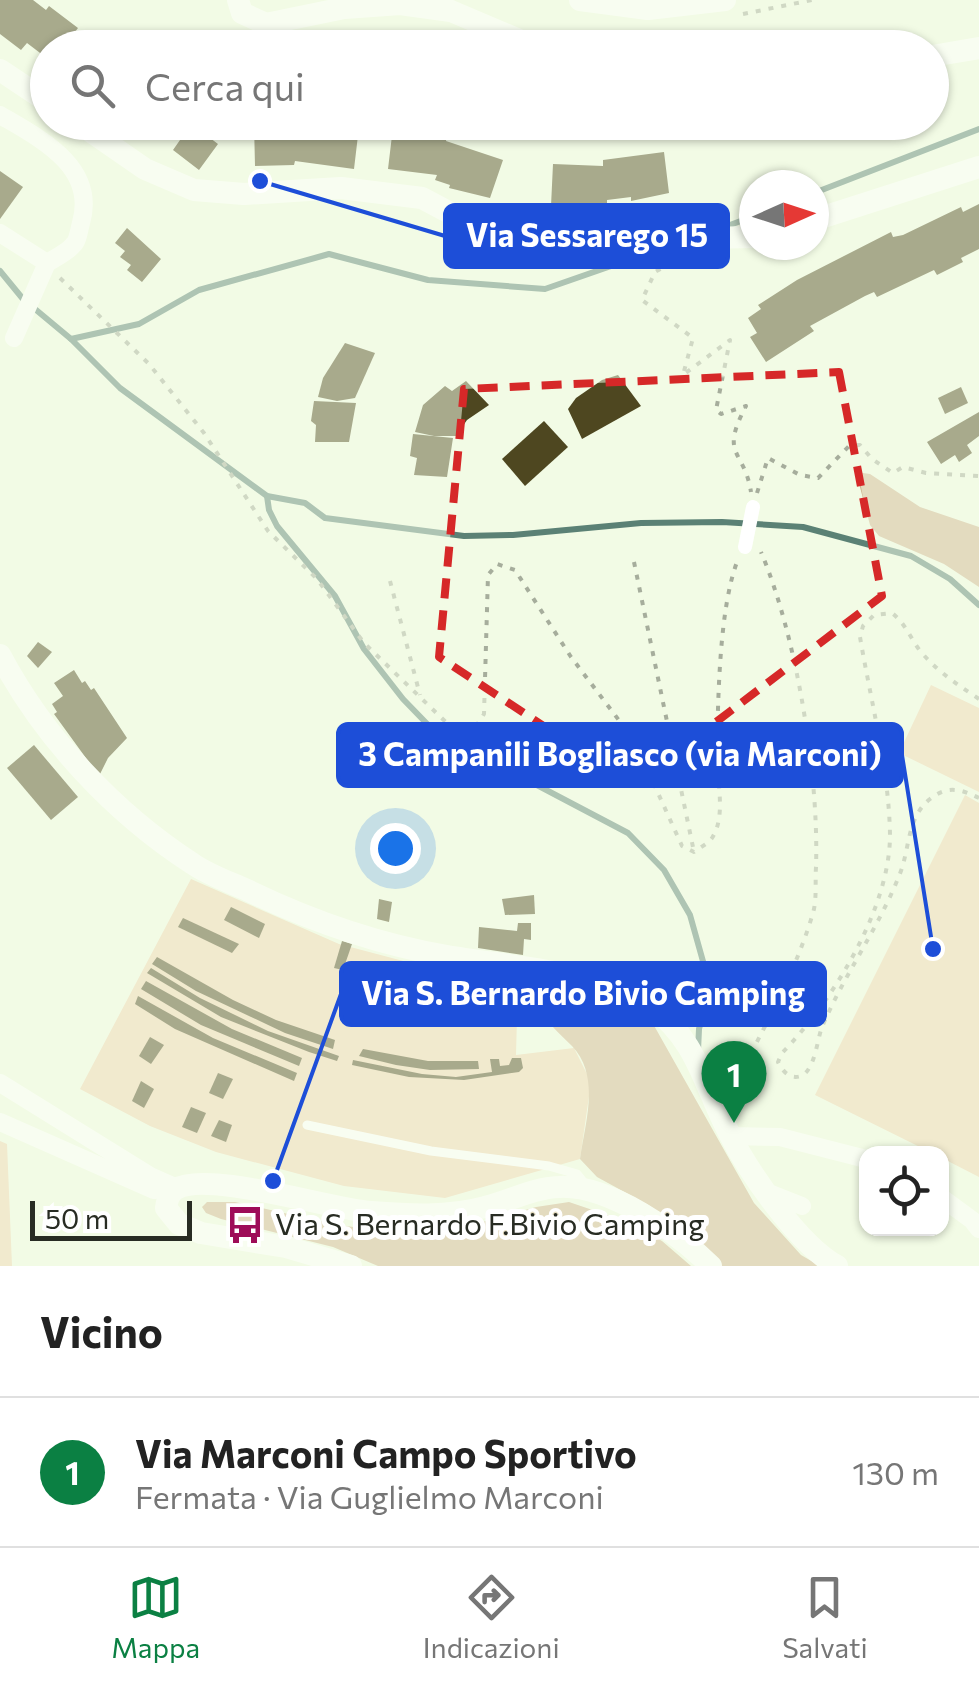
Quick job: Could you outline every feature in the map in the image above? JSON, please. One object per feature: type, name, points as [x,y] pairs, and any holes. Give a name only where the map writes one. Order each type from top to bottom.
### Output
[{"type":"street","points":[[238,0],[242,12],[266,24],[344,8],[400,4],[451,11],[496,30]]},
{"type":"street","points":[[580,0],[648,9],[724,0]]},
{"type":"street","points":[[949,53],[979,48]]},
{"type":"street","points":[[0,70],[30,90]]},
{"type":"street","points":[[0,115],[30,132]]},
{"type":"street","points":[[14,338],[47,263],[75,245],[86,208],[82,182],[64,159],[40,140]]},
{"type":"street","points":[[104,140],[145,169],[194,190],[244,194],[341,188],[422,198],[484,231],[544,239],[655,230],[701,238],[739,237]]},
{"type":"street","points":[[829,215],[979,168]]},
{"type":"street","points":[[0,233],[47,263]]},
{"type":"street","points":[[745,547],[753,507]]},
{"type":"street","points":[[0,655],[11,676],[89,779],[160,842],[196,866],[346,932],[412,950],[580,978],[616,988],[652,1007],[688,1043],[730,1136],[769,1193],[814,1251],[838,1266]]},
{"type":"street","points":[[0,1083],[172,1192]]},
{"type":"street","points":[[0,1122],[172,1192],[217,1184],[342,1209],[430,1214],[480,1209],[545,1188],[590,1190],[664,1227],[712,1266]]},
{"type":"street","points":[[730,1136],[780,1137],[859,1157]]},
{"type":"street","points":[[172,1192],[166,1208],[186,1228],[286,1246],[350,1266]]},
{"type":"street","points":[[769,1193],[802,1206]]},
{"type":"street","points":[[949,1203],[979,1230]]},
{"type":"lane","points":[[307,1125],[431,1151],[548,1166],[577,1174],[590,1190]]},
{"type":"path","points":[[701,238],[694,251],[655,272],[642,300],[693,338],[683,375],[730,340],[716,410],[721,414],[746,406],[734,428],[734,453],[748,476],[753,507]]},
{"type":"path","points":[[47,263],[149,364],[204,433],[268,530],[317,579],[364,642],[452,728],[475,728],[484,714],[488,574],[497,564],[515,570],[571,657],[620,723],[682,846],[694,852]]},
{"type":"path","points":[[753,507],[768,458],[800,475],[818,478],[849,446],[860,445],[872,459],[894,473],[903,467],[926,474],[979,476]]},
{"type":"path","points":[[694,852],[712,839],[720,811],[717,758],[729,584],[745,547],[760,550],[768,570],[796,676],[818,820],[814,910],[786,982],[732,1090],[715,1104]]},
{"type":"path","points":[[634,562],[694,852]]},
{"type":"path","points":[[390,581],[420,696]]},
{"type":"path","points":[[979,700],[945,677],[919,650],[903,621],[892,613],[874,614],[863,626],[860,637],[888,800],[890,838],[886,870],[849,961],[824,1004],[782,1052],[778,1062],[782,1072],[802,1076],[809,1069],[822,1028],[901,872],[914,820],[928,800],[947,790],[960,789],[979,798]]},
{"type":"highlighted area","points":[[839,372],[882,596],[633,785],[439,657],[464,389]]},
{"type":"shaded area","points":[[856,472],[870,474],[920,507],[979,527],[979,587],[944,564],[879,536],[870,525]]},
{"type":"shaded area","points":[[931,685],[979,708],[979,792],[899,753]]},
{"type":"shaded area","points":[[965,795],[979,803],[979,1177],[949,1162],[949,1146],[918,1146],[815,1095]]},
{"type":"shaded area","points":[[191,879],[339,944],[407,962],[518,979],[516,1055],[574,1048],[591,1082],[580,1159],[445,1198],[344,1186],[216,1152],[150,1126],[80,1089]]},
{"type":"shaded area","points":[[553,979],[622,999],[652,1022],[754,1203],[801,1255],[820,1266],[722,1266],[650,1206],[597,1177],[580,1159],[589,1100],[586,1072],[581,1058],[536,1005]]},
{"type":"shaded area","points":[[0,1141],[7,1144],[12,1266],[0,1266]]},
{"type":"shaded area","points":[[207,1202],[235,1202],[337,1225],[395,1232],[458,1229],[569,1202],[622,1220],[662,1241],[691,1266],[378,1266],[333,1247],[221,1219],[206,1213],[202,1207]]},
{"type":"building","points":[[0,0],[33,0],[46,10],[49,6],[78,28],[30,30],[30,45],[27,43],[21,50],[0,34]]},
{"type":"building","points":[[180,140],[213,140],[218,144],[199,170],[173,150]]},
{"type":"building","points":[[254,140],[357,140],[354,169],[295,161],[294,165],[255,166]]},
{"type":"building","points":[[391,140],[446,140],[503,160],[490,198],[449,188],[450,185],[435,180],[437,175],[388,169]]},
{"type":"building","points":[[664,152],[669,193],[631,201],[631,197],[607,200],[607,209],[551,206],[553,164],[603,166],[603,160]]},
{"type":"building","points":[[0,171],[23,187],[0,219]]},
{"type":"building","points":[[979,204],[979,249],[961,258],[963,262],[937,275],[934,270],[877,297],[874,292],[865,296],[810,326],[814,331],[766,362],[750,337],[757,333],[748,318],[761,309],[758,305],[797,280],[891,232],[893,237],[903,235],[961,207],[963,212]]},
{"type":"building","points":[[127,228],[161,259],[142,282],[127,270],[131,265],[120,257],[125,251],[115,243]]},
{"type":"building","points":[[345,343],[375,353],[355,398],[337,401],[318,397],[323,378]]},
{"type":"building","points":[[618,375],[641,406],[582,439],[568,409],[576,398],[602,380]]},
{"type":"building","points":[[466,381],[489,405],[467,420],[456,436],[415,432],[423,405],[445,386],[452,391]]},
{"type":"building","points":[[961,387],[968,403],[945,414],[938,398]]},
{"type":"building","points":[[314,401],[356,403],[349,442],[315,442],[316,425],[311,421]]},
{"type":"building","points":[[979,412],[979,436],[967,445],[972,453],[959,462],[955,455],[941,464],[927,442]]},
{"type":"building","points":[[544,421],[568,447],[525,486],[502,459]]},
{"type":"building","points":[[413,434],[453,438],[447,477],[414,475],[417,458],[410,456]]},
{"type":"building","points":[[38,642],[52,652],[38,668],[27,656]]},
{"type":"building","points":[[74,670],[82,683],[94,688],[127,738],[108,758],[99,776],[54,714],[57,712],[52,704],[63,696],[54,683]]},
{"type":"building","points":[[34,745],[78,797],[51,820],[7,768]]},
{"type":"building","points":[[534,895],[535,914],[505,915],[502,899]]},
{"type":"building","points":[[379,899],[392,902],[389,922],[377,919]]},
{"type":"building","points":[[231,907],[265,924],[259,938],[224,920]]},
{"type":"building","points":[[183,918],[239,944],[232,953],[178,927]]},
{"type":"building","points":[[518,923],[531,923],[531,940],[524,939],[523,955],[478,948],[479,927],[517,931]]},
{"type":"building","points":[[342,941],[352,944],[343,970],[334,968]]},
{"type":"building","points":[[157,957],[233,1000],[335,1040],[333,1049],[285,1033],[196,991],[152,964]]},
{"type":"building","points":[[151,968],[200,998],[268,1031],[339,1056],[337,1061],[221,1017],[147,973]]},
{"type":"building","points":[[146,981],[232,1029],[302,1058],[299,1066],[201,1025],[141,989]]},
{"type":"building","points":[[138,996],[213,1038],[297,1073],[294,1081],[175,1029],[135,1004]]},
{"type":"building","points":[[150,1037],[164,1045],[151,1064],[139,1056]]},
{"type":"building","points":[[363,1049],[428,1061],[478,1061],[479,1069],[430,1070],[396,1065],[359,1056]]},
{"type":"building","points":[[512,1058],[521,1058],[523,1068],[519,1072],[464,1080],[409,1077],[352,1065],[353,1060],[456,1077],[492,1072],[490,1059],[499,1059],[500,1066],[509,1065]]},
{"type":"building","points":[[218,1073],[233,1079],[223,1099],[209,1093]]},
{"type":"building","points":[[141,1081],[154,1089],[144,1108],[132,1101]]},
{"type":"building","points":[[191,1107],[206,1113],[197,1133],[182,1127]]},
{"type":"building","points":[[219,1120],[232,1125],[226,1142],[211,1136]]},
{"type":"waterway","points":[[829,187],[979,129]]},
{"type":"waterway","points":[[722,228],[739,222]]},
{"type":"waterway","points":[[0,271],[23,299],[71,339],[139,324],[199,290],[329,254],[428,280],[545,289],[677,243]]},
{"type":"waterway","points":[[71,339],[120,388],[267,496],[305,503],[325,518],[464,536],[641,523],[803,527],[911,556],[950,579],[979,605]]},
{"type":"waterway","points":[[267,496],[277,526],[335,596],[364,649],[434,731],[628,833],[664,870],[690,915],[706,972],[708,993],[698,1051]]},
{"type":"place","name":"Via Sessarego 15","points":[[260,181]]},
{"type":"place","name":"3 Campanili Bogliasco (via Marconi)","points":[[933,949]]},
{"type":"place","name":"Via Marconi Campo Sportivo","points":[[734,1123]]},
{"type":"place","name":"Via S. Bernardo Bivio Camping","points":[[273,1181]]},
{"type":"place","name":"Via S. Bernardo F.Bivio Camping","points":[[245,1225]]}]
